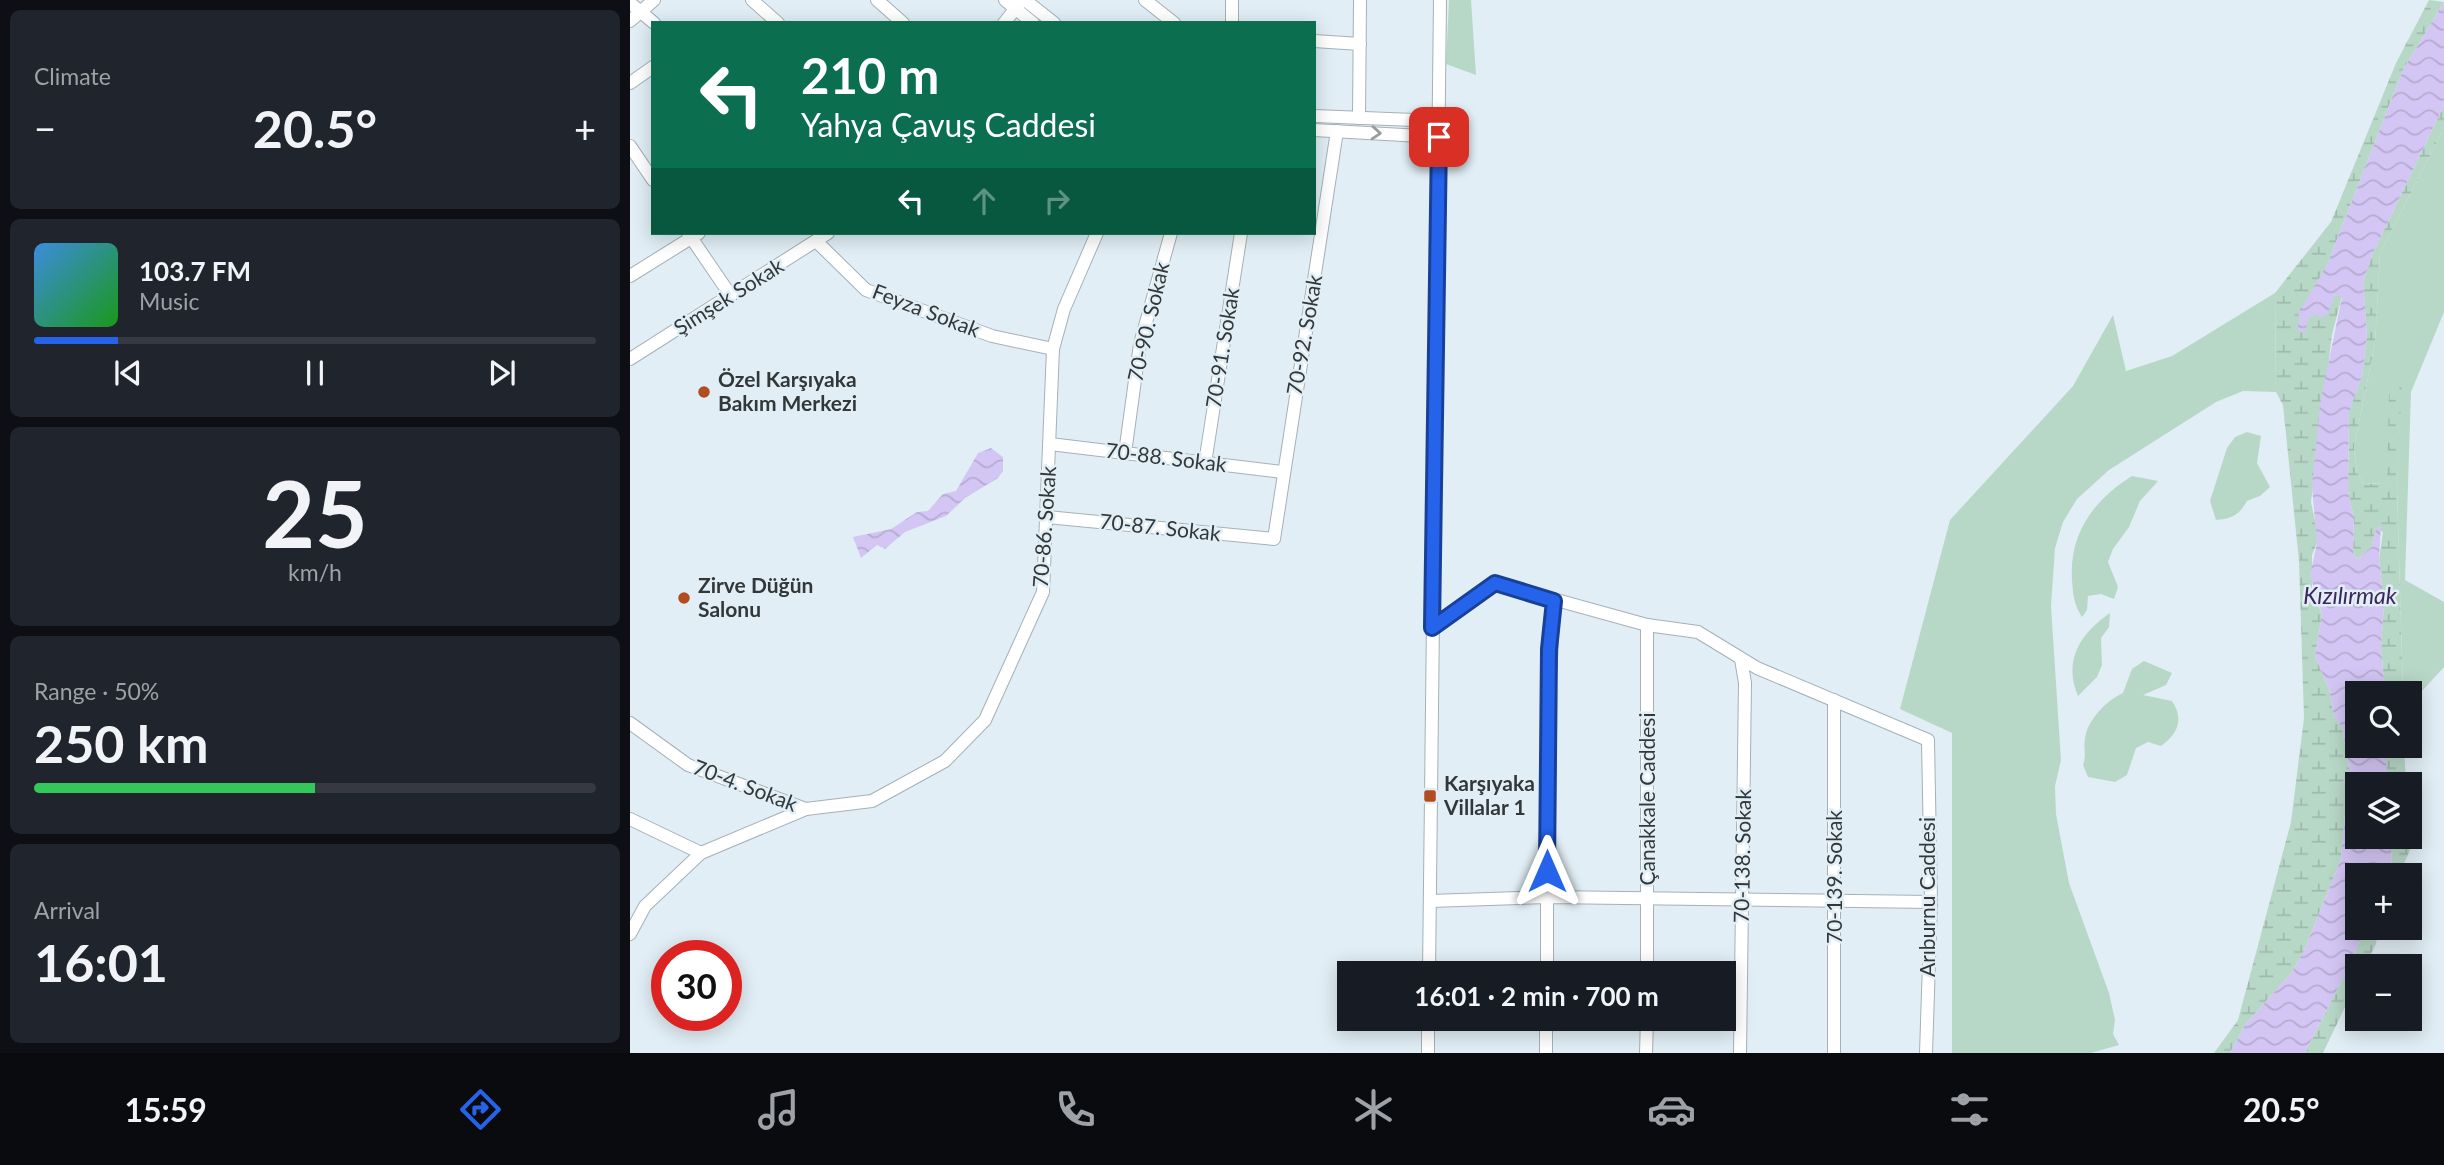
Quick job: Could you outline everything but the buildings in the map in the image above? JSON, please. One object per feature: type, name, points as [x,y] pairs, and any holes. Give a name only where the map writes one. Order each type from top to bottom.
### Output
[{"type":"street","points":[[637,16],[654,0]]},
{"type":"street","points":[[752,0],[776,21]]},
{"type":"street","points":[[877,0],[901,21]]},
{"type":"street","points":[[1145,0],[1171,21]]},
{"type":"street","points":[[1232,0],[1232,21]]},
{"type":"street","points":[[1360,0],[1360,118]]},
{"type":"street","points":[[1429,961],[1440,0]]},
{"type":"street","points":[[1005,21],[1017,2]]},
{"type":"street","points":[[1017,2],[1031,21]]},
{"type":"street","points":[[1017,2],[1050,21]]},
{"type":"street","points":[[630,3],[651,33]]},
{"type":"street","points":[[1316,41],[1360,44]]},
{"type":"street","points":[[630,83],[651,68]]},
{"type":"street","points":[[1316,116],[1439,121]]},
{"type":"street","points":[[1316,130],[1439,137]]},
{"type":"street","name":"70-92. Sokak","points":[[1273,539],[1320,220],[1337,131]]},
{"type":"street","points":[[630,146],[651,177]]},
{"type":"street","points":[[630,275],[691,235]]},
{"type":"street","points":[[694,235],[731,296]]},
{"type":"street","name":"Şimşek Sokak","points":[[630,359],[825,235]]},
{"type":"street","name":"70-86. Sokak","points":[[872,801],[945,761],[985,720],[1043,592],[1053,349],[1063,309],[1096,235]]},
{"type":"street","name":"70-90. Sokak","points":[[1125,453],[1140,344],[1170,235]]},
{"type":"street","name":"70-91. Sokak","points":[[1205,463],[1241,235]]},
{"type":"street","name":"Feyza Sokak","points":[[816,241],[866,290],[992,336],[1053,349]]},
{"type":"street","name":"70-88. Sokak","points":[[1050,444],[1282,472]]},
{"type":"street","name":"70-87. Sokak","points":[[1047,517],[1273,539]]},
{"type":"street","points":[[1432,628],[1495,583],[1647,625],[1698,632],[1741,659],[1834,700]]},
{"type":"street","points":[[1547,961],[1548,700],[1554,601]]},
{"type":"street","name":"Çanakkale Caddesi","points":[[1647,625],[1647,961]]},
{"type":"street","name":"70-138. Sokak","points":[[1740,1053],[1745,683],[1741,659]]},
{"type":"street","name":"Arıburnu Caddesi","points":[[1834,700],[1928,740],[1931,902],[1926,1053]]},
{"type":"street","name":"70-139. Sokak","points":[[1834,700],[1834,1053]]},
{"type":"street","name":"70-4. Sokak","points":[[630,723],[688,765],[806,810],[872,801]]},
{"type":"street","points":[[630,934],[645,906],[701,853],[806,810]]},
{"type":"street","points":[[630,819],[701,853]]},
{"type":"street","points":[[1430,901],[1547,897],[1931,902]]},
{"type":"street","points":[[1428,1053],[1429,1031]]},
{"type":"street","points":[[1546,1031],[1546,1053]]},
{"type":"street","points":[[1646,1053],[1647,1031]]},
{"type":"green space","points":[[1449,0],[1471,0],[1476,75],[1446,64]]},
{"type":"green space","points":[[2429,0],[2444,2],[2403,70],[2327,265],[2315,287],[2308,319],[2335,295],[2342,296],[2332,335],[2311,502],[2317,530],[2317,543],[2312,555],[2312,589],[2322,615],[2315,656],[2329,689],[2334,716],[2342,727],[2345,758],[2349,769],[2349,772],[2345,772],[2341,859],[2304,951],[2292,972],[2245,1025],[2230,1053],[2214,1053],[2238,1020],[2291,822],[2304,718],[2299,561],[2283,405],[2276,392],[2275,293],[2331,222],[2396,63]]},
{"type":"green space","points":[[2444,105],[2444,128],[2380,253],[2375,343],[2354,447],[2357,473],[2364,484],[2387,483],[2389,392],[2402,382],[2397,489],[2403,681],[2384,681],[2381,648],[2384,603],[2379,559],[2383,532],[2376,529],[2372,546],[2358,559],[2353,554],[2354,519],[2348,491],[2349,411],[2362,376],[2367,335],[2363,282],[2372,255]]},
{"type":"green space","points":[[2444,128],[2444,312],[2411,392],[2405,580],[2444,602],[2444,667],[2422,691],[2422,681],[2403,681],[2397,489],[2401,383],[2387,483],[2364,484],[2357,473],[2354,447],[2375,343],[2380,253]]},
{"type":"green space","points":[[2275,293],[2276,392],[2243,391],[2216,402],[2109,470],[2077,499],[2063,522],[2055,548],[2051,606],[2061,760],[2055,786],[2056,814],[2069,883],[2109,993],[2115,1020],[2113,1034],[2119,1045],[2091,1053],[1952,1053],[1952,733],[1900,709],[1950,520],[2073,386],[2113,315],[2126,371],[2172,356]]},
{"type":"green space","points":[[2247,432],[2261,436],[2257,463],[2270,487],[2260,496],[2247,501],[2234,515],[2216,520],[2210,501],[2227,448],[2235,437]]},
{"type":"green space","points":[[2132,476],[2158,481],[2140,501],[2129,527],[2113,549],[2108,562],[2118,587],[2114,599],[2101,594],[2088,596],[2087,610],[2082,617],[2074,599],[2072,580],[2075,547],[2087,519],[2096,507],[2118,485]]},
{"type":"green space","points":[[2110,613],[2109,627],[2101,638],[2102,665],[2097,677],[2078,696],[2072,671],[2077,649],[2090,630]]},
{"type":"green space","points":[[2144,661],[2172,673],[2166,685],[2143,695],[2172,701],[2178,714],[2175,731],[2161,746],[2148,742],[2136,748],[2127,775],[2115,782],[2088,777],[2083,765],[2085,739],[2090,725],[2104,706],[2123,693],[2132,669]]},
{"type":"green space","points":[[2385,758],[2405,758],[2405,772],[2385,772]]},
{"type":"green space","points":[[2391,849],[2410,849],[2404,863],[2392,862]]},
{"type":"green space","points":[[2360,940],[2376,940],[2371,954],[2354,954]]},
{"type":"green space","points":[[2345,974],[2345,1007],[2323,1053],[2305,1053]]},
{"type":"water","name":"Kızılırmak","points":[[2444,2],[2444,105],[2372,255],[2363,282],[2367,335],[2362,376],[2349,412],[2348,491],[2354,519],[2353,554],[2358,559],[2372,546],[2376,529],[2381,525],[2379,559],[2384,603],[2381,648],[2384,681],[2345,681],[2345,745],[2342,727],[2334,716],[2329,689],[2315,656],[2322,615],[2310,575],[2317,543],[2312,487],[2320,404],[2342,297],[2335,295],[2327,315],[2321,317],[2314,314],[2308,319],[2305,332],[2298,332],[2299,312],[2327,265],[2403,70]]},
{"type":"water","points":[[991,448],[1003,457],[1003,471],[998,478],[965,498],[946,516],[905,532],[885,549],[877,545],[861,558],[853,537],[891,529],[917,512],[928,511],[943,494],[956,491],[978,453]]},
{"type":"water","name":"Kızılırmak","points":[[2347,758],[2385,758],[2387,772],[2349,772]]},
{"type":"water","name":"Kızılırmak","points":[[2345,814],[2345,849],[2391,849],[2392,862],[2345,863],[2345,940],[2360,940],[2354,954],[2345,954],[2345,974],[2305,1053],[2230,1053],[2245,1025],[2292,972],[2304,951],[2341,859]]},
{"type":"place","name":"Özel Karşıyaka Bakım Merkezi","points":[[704,392]]},
{"type":"place","name":"Zirve Düğün Salonu","points":[[684,598]]},
{"type":"place","name":"Karşıyaka Villalar 1","points":[[1430,796]]},
{"type":"route","points":[[1439,137],[1432,628],[1495,583],[1554,601],[1549,649],[1547,871]]}]
